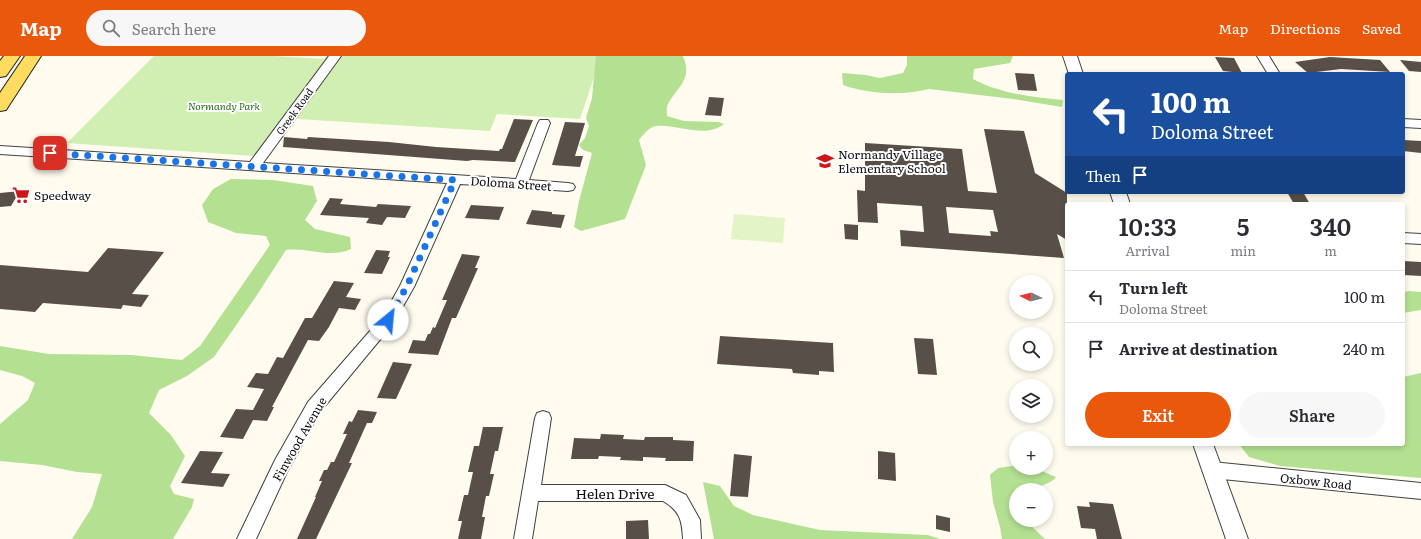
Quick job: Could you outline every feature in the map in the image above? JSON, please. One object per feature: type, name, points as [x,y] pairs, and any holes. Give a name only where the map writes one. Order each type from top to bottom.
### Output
[{"type":"main road","points":[[0,72],[12,56]]},
{"type":"main road","points":[[0,106],[33,56]]},
{"type":"street","name":"Greek Road","points":[[254,166],[335,56]]},
{"type":"street","points":[[1070,56],[1075,72]]},
{"type":"street","points":[[1263,56],[1273,72]]},
{"type":"street","points":[[521,184],[544,123]]},
{"type":"street","points":[[1405,123],[1421,124]]},
{"type":"street","name":"Doloma Street","points":[[0,150],[568,187]]},
{"type":"street","name":"Finwood Avenue","points":[[246,539],[281,466],[314,407],[388,320],[407,286],[455,180]]},
{"type":"street","points":[[1405,238],[1421,240]]},
{"type":"street","points":[[523,539],[542,418]]},
{"type":"street","points":[[1204,446],[1237,539]]},
{"type":"street","name":"Oxbow Road","points":[[1212,470],[1421,491]]},
{"type":"street","name":"Helen Drive","points":[[531,493],[665,493],[680,501],[691,520],[692,539]]},
{"type":"green space","name":"Normandy Park","points":[[154,56],[274,56],[324,59],[326,56],[601,56],[580,119],[497,114],[490,131],[282,118],[254,156],[67,143]]},
{"type":"green space","points":[[596,56],[683,56],[686,64],[685,77],[667,105],[667,116],[684,121],[719,122],[724,124],[716,128],[700,131],[664,126],[653,127],[639,140],[646,165],[625,219],[581,231],[574,227],[579,201],[592,153],[583,150],[579,145],[585,138],[589,126],[586,118],[592,98]]},
{"type":"green space","points":[[907,56],[1013,56],[1010,63],[974,69],[973,79],[1006,91],[1028,96],[1063,100],[1062,107],[1013,99],[929,89],[908,93],[885,93],[843,85],[842,73],[880,78],[903,73],[907,65]]},
{"type":"green space","points":[[231,179],[273,180],[313,186],[317,201],[305,220],[315,229],[350,237],[351,249],[335,253],[286,250],[214,357],[187,376],[159,390],[149,413],[171,435],[185,456],[170,486],[174,494],[194,499],[192,507],[173,539],[72,539],[92,507],[102,474],[77,472],[42,465],[0,461],[0,424],[28,400],[35,383],[22,376],[0,370],[0,346],[49,354],[131,355],[182,360],[200,346],[270,245],[266,236],[236,233],[208,222],[202,205],[213,189]]},
{"type":"green space","points":[[734,214],[785,218],[783,243],[731,239]]},
{"type":"green space","points":[[1405,292],[1421,292],[1421,310],[1405,313]]},
{"type":"green space","points":[[1421,373],[1421,478],[1280,466],[1249,457],[1241,446],[1405,446],[1405,377]]},
{"type":"green space","points":[[1009,466],[1009,475],[1051,475],[1056,477],[1049,483],[1009,483],[1009,527],[1032,527],[1045,539],[1002,539],[993,502],[990,475],[998,468]]},
{"type":"green space","points":[[703,482],[720,486],[734,506],[753,515],[820,530],[928,535],[940,539],[714,539]]},
{"type":"building","points":[[1215,57],[1234,58],[1241,72],[1232,72],[1223,71]]},
{"type":"building","points":[[1330,57],[1380,60],[1390,72],[1341,69],[1307,72],[1295,62]]},
{"type":"building","points":[[1400,60],[1421,62],[1421,72],[1409,71]]},
{"type":"building","points":[[1015,73],[1034,74],[1037,91],[1018,90]]},
{"type":"building","points":[[709,97],[724,98],[721,116],[705,115]]},
{"type":"building","points":[[514,119],[533,120],[515,162],[467,161],[283,147],[284,137],[307,139],[308,137],[499,151],[502,149]]},
{"type":"building","points":[[565,122],[585,123],[575,156],[583,156],[580,167],[552,165]]},
{"type":"building","points":[[984,129],[1024,131],[1035,173],[1067,194],[1067,202],[1065,202],[1065,239],[1057,234],[1064,258],[901,246],[900,230],[924,232],[922,206],[877,203],[878,223],[858,222],[857,190],[865,191],[865,143],[962,149],[968,191],[997,193]],"holes":[[[946,207],[993,210],[998,232],[990,231],[991,236],[949,233]]]},
{"type":"building","points":[[1405,140],[1421,141],[1421,153],[1405,151]]},
{"type":"building","points":[[20,191],[11,206],[0,207],[0,193]]},
{"type":"building","points":[[1288,194],[1304,194],[1309,202],[1293,202]]},
{"type":"building","points":[[330,198],[343,199],[340,204],[376,207],[378,204],[411,206],[405,218],[387,217],[382,225],[366,223],[369,218],[320,215]]},
{"type":"building","points":[[471,205],[504,207],[499,220],[465,218]]},
{"type":"building","points":[[532,210],[565,215],[561,228],[526,224]]},
{"type":"building","points":[[844,224],[858,225],[858,240],[845,239]]},
{"type":"building","points":[[108,248],[164,252],[132,294],[149,295],[141,307],[123,305],[121,309],[43,303],[35,312],[0,309],[0,265],[88,272]]},
{"type":"building","points":[[376,250],[390,251],[388,257],[390,257],[382,274],[364,273]]},
{"type":"building","points":[[462,254],[480,256],[475,268],[478,268],[456,318],[452,318],[438,355],[408,353],[413,340],[425,341],[433,327],[435,328],[447,300],[442,300]]},
{"type":"building","points":[[1405,261],[1421,262],[1421,276],[1405,275]]},
{"type":"building","points":[[334,281],[354,283],[346,297],[361,299],[355,310],[339,308],[329,327],[319,341],[308,340],[272,407],[274,407],[267,421],[253,420],[243,439],[220,437],[236,409],[253,410],[264,389],[247,387],[256,373],[268,374],[277,357],[283,358],[305,318],[312,318]]},
{"type":"building","points":[[720,336],[833,343],[834,372],[819,371],[819,375],[793,373],[792,369],[717,364]]},
{"type":"building","points":[[914,338],[933,339],[937,375],[918,374]]},
{"type":"building","points":[[393,362],[412,364],[396,399],[377,398]]},
{"type":"building","points":[[358,410],[377,412],[372,423],[367,423],[349,463],[352,463],[316,539],[297,539],[316,497],[322,481],[319,481],[324,470],[327,470],[331,462],[334,462],[347,434],[343,434],[349,421],[352,422]]},
{"type":"building","points":[[483,427],[503,427],[498,451],[495,451],[490,474],[494,474],[489,496],[486,496],[482,517],[485,517],[481,539],[458,539],[462,521],[458,521],[464,495],[468,495],[473,472],[468,472],[474,446],[479,446]]},
{"type":"building","points":[[601,434],[624,435],[623,439],[644,440],[645,437],[673,437],[673,440],[694,441],[693,461],[665,461],[666,458],[643,457],[643,461],[620,460],[621,457],[599,456],[598,459],[571,459],[574,438],[600,439]]},
{"type":"building","points":[[200,451],[223,452],[211,473],[230,474],[223,487],[181,483]]},
{"type":"building","points":[[878,451],[895,453],[896,481],[878,479]]},
{"type":"building","points":[[734,454],[752,456],[748,497],[730,496]]},
{"type":"building","points":[[1089,502],[1113,504],[1122,539],[1097,539],[1095,529],[1081,528],[1077,506],[1090,507]]},
{"type":"building","points":[[936,515],[950,518],[950,532],[936,529]]},
{"type":"building","points":[[648,520],[649,539],[626,539],[626,521]]},
{"type":"place","name":"Normandy Village Elementary School","points":[[825,161]]},
{"type":"place","name":"Speedway","points":[[21,195]]},
{"type":"route","points":[[50,153],[455,180],[407,286],[388,320]]}]
